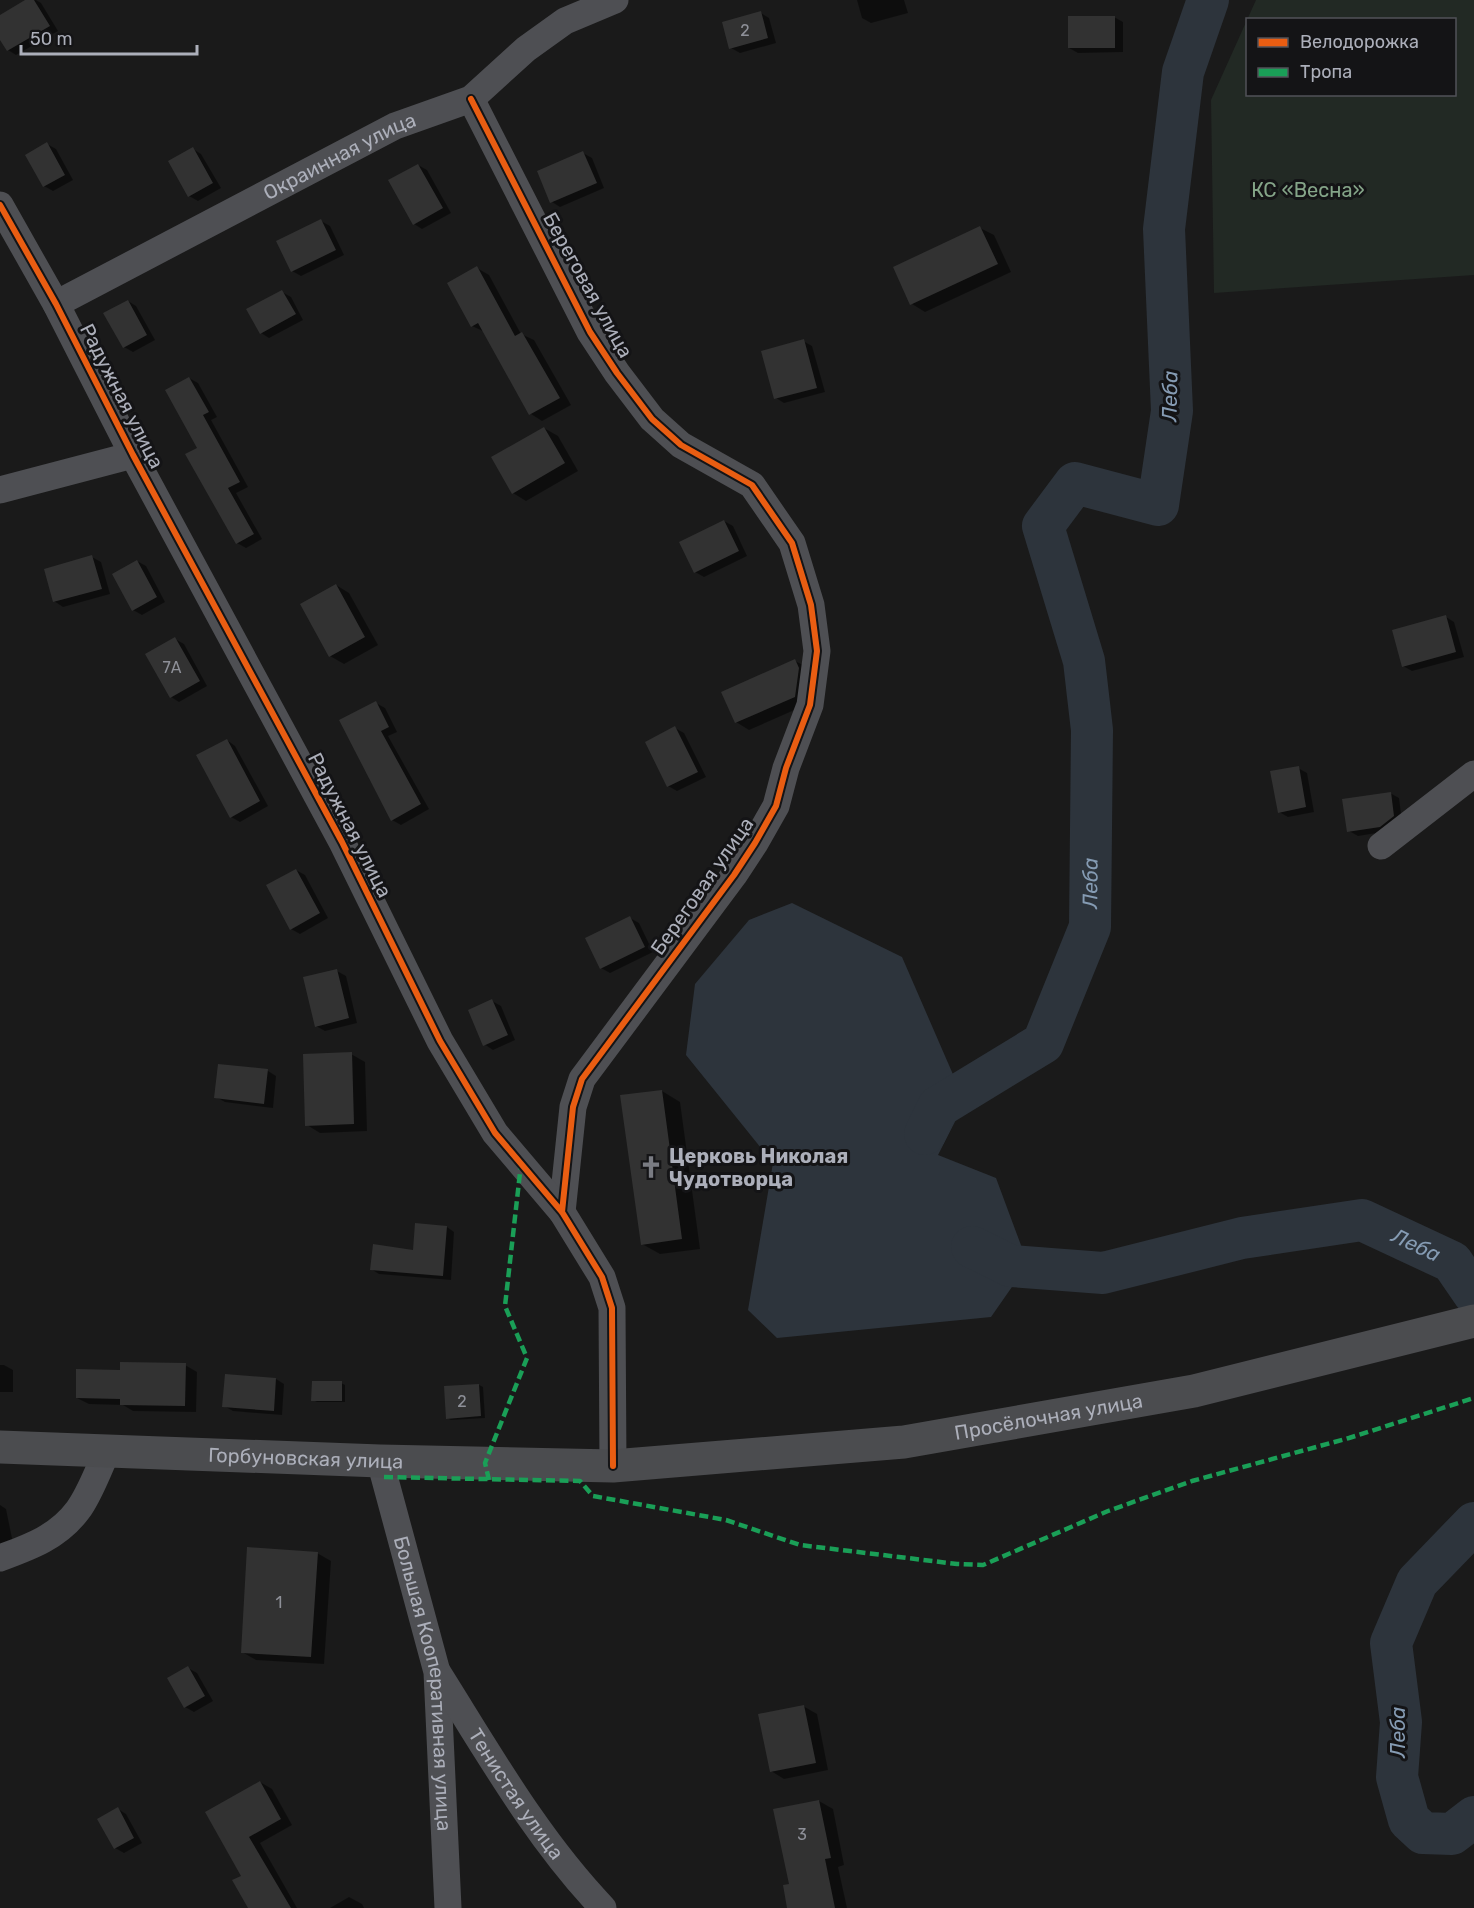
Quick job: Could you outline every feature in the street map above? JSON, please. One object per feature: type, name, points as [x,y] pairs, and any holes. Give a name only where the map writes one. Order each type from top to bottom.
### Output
[{"type":"main road","name":"Просёлочная улица","points":[[613,1466],[904,1442],[1194,1391],[1464,1323]]},
{"type":"main road","name":"Горбуновская улица","points":[[0,1447],[380,1461],[613,1466]]},
{"type":"street","name":"Окраинная улица","points":[[56,304],[395,126],[471,99],[526,48],[565,21],[615,0]]},
{"type":"street","name":"Береговая улица","points":[[471,99],[590,332],[617,373],[652,419],[681,445],[752,486],[792,543],[811,605],[817,651],[810,705],[786,768],[776,806],[734,875],[582,1079],[573,1107],[562,1212]]},
{"type":"street","name":"Радужная улица","points":[[0,205],[56,304],[133,455],[342,842],[440,1041],[495,1133],[562,1212],[602,1277],[612,1308],[613,1466]]},
{"type":"street","points":[[0,490],[133,455]]},
{"type":"street","points":[[1381,846],[1474,774]]},
{"type":"street","points":[[0,1558],[36,1545],[57,1532],[79,1509],[107,1452]]},
{"type":"street","name":"Большая Кооперативная улица","points":[[380,1461],[437,1672],[448,1908]]},
{"type":"street","name":"Тенистая улица","points":[[437,1672],[552,1849],[603,1908]]},
{"type":"green space","name":"КС «Весна»","points":[[1256,0],[1474,0],[1474,275],[1214,293],[1211,100],[1246,22],[1246,96],[1456,96],[1456,18],[1248,18]]},
{"type":"shaded area","points":[[792,903],[902,957],[965,1102],[938,1155],[996,1178],[1028,1264],[991,1317],[777,1338],[748,1310],[773,1163],[686,1055],[695,984],[749,920]]},
{"type":"building","points":[[25,0],[34,0],[50,26],[7,51],[0,40],[0,15]]},
{"type":"building","points":[[761,11],[768,38],[729,49],[722,22]]},
{"type":"building","points":[[1068,16],[1115,16],[1115,48],[1068,48]]},
{"type":"building","points":[[47,142],[65,175],[43,187],[25,155]]},
{"type":"building","points":[[193,147],[213,183],[188,197],[168,161]]},
{"type":"building","points":[[583,151],[597,183],[550,203],[537,171]]},
{"type":"building","points":[[418,164],[443,208],[413,225],[388,180]]},
{"type":"building","points":[[321,219],[336,250],[291,272],[276,241]]},
{"type":"building","points":[[980,226],[998,264],[910,305],[893,267]]},
{"type":"building","points":[[477,266],[515,336],[522,332],[560,398],[529,415],[478,323],[471,327],[447,283]]},
{"type":"building","points":[[282,290],[296,314],[260,334],[246,309]]},
{"type":"building","points":[[128,300],[147,335],[123,348],[103,313]]},
{"type":"building","points":[[804,339],[817,388],[774,399],[761,351]]},
{"type":"building","points":[[189,377],[209,412],[203,415],[240,482],[228,488],[254,534],[236,544],[185,454],[197,448],[165,390]]},
{"type":"building","points":[[544,427],[565,463],[512,494],[491,457]]},
{"type":"building","points":[[724,520],[739,551],[694,573],[679,542]]},
{"type":"building","points":[[92,555],[102,589],[53,602],[44,569]]},
{"type":"building","points":[[137,560],[157,597],[132,611],[112,574]]},
{"type":"building","points":[[336,584],[365,637],[329,657],[300,604]]},
{"type":"building","points":[[1446,615],[1456,652],[1402,667],[1392,630]]},
{"type":"building","points":[[175,637],[200,681],[170,698],[145,654]]},
{"type":"building","points":[[795,659],[799,668],[795,697],[735,723],[721,692]]},
{"type":"building","points":[[376,701],[389,727],[381,731],[421,804],[391,821],[339,720]]},
{"type":"building","points":[[675,726],[698,772],[667,787],[645,742]]},
{"type":"building","points":[[227,739],[260,801],[230,818],[196,755]]},
{"type":"building","points":[[1299,766],[1306,807],[1278,813],[1270,771]]},
{"type":"building","points":[[1391,792],[1394,816],[1380,827],[1347,832],[1342,799]]},
{"type":"building","points":[[296,869],[320,913],[290,930],[266,885]]},
{"type":"building","points":[[630,916],[645,947],[600,969],[585,938]]},
{"type":"building","points":[[337,969],[349,1018],[315,1027],[303,977]]},
{"type":"building","points":[[492,999],[508,1035],[483,1046],[468,1010]]},
{"type":"building","points":[[352,1052],[354,1124],[305,1126],[303,1054]]},
{"type":"building","points":[[218,1064],[268,1069],[264,1104],[214,1098]]},
{"type":"building","name":"Церковь Николая Чудотворца","points":[[662,1090],[682,1239],[641,1245],[620,1095]]},
{"type":"building","points":[[415,1223],[447,1226],[443,1276],[370,1270],[373,1244],[413,1250]]},
{"type":"building","points":[[120,1362],[186,1363],[185,1406],[120,1405],[120,1399],[76,1398],[76,1369],[120,1370]]},
{"type":"building","points":[[225,1374],[276,1378],[274,1411],[222,1407]]},
{"type":"building","points":[[312,1381],[342,1381],[342,1401],[311,1401]]},
{"type":"building","points":[[479,1384],[481,1416],[446,1419],[444,1386]]},
{"type":"building","points":[[247,1547],[318,1552],[311,1657],[241,1653]]},
{"type":"building","points":[[188,1666],[205,1696],[184,1708],[167,1678]]},
{"type":"building","points":[[804,1705],[816,1763],[770,1772],[758,1714]]},
{"type":"building","points":[[260,1781],[281,1819],[249,1837],[291,1908],[248,1908],[232,1880],[241,1876],[205,1812]]},
{"type":"building","points":[[819,1800],[831,1858],[825,1859],[835,1908],[787,1908],[783,1885],[789,1884],[773,1809]]},
{"type":"building","points":[[118,1807],[134,1838],[114,1849],[97,1819]]},
{"type":"waterway","name":"Леба","points":[[925,1134],[938,1107],[1043,1043],[1090,927],[1092,730],[1084,661],[1043,526],[1075,483],[1158,505],[1172,411],[1164,229],[1183,72],[1208,0]]},
{"type":"waterway","name":"Леба","points":[[972,1247],[1011,1266],[1103,1273],[1242,1238],[1362,1220],[1452,1262],[1474,1294]]},
{"type":"waterway","name":"Леба","points":[[1474,1523],[1417,1582],[1391,1643],[1401,1722],[1397,1777],[1409,1820],[1423,1833],[1452,1834],[1474,1817]]},
{"type":"marked path","points":[[489,1480],[485,1463],[527,1358],[505,1306],[521,1164]]},
{"type":"marked path","points":[[384,1477],[580,1481],[593,1496],[726,1520],[800,1545],[957,1564],[983,1565],[1108,1511],[1192,1481],[1349,1438],[1474,1398]]},
{"type":"cycle path","points":[[471,99],[590,332],[617,373],[652,419],[681,445],[752,485],[792,543],[811,605],[817,651],[810,705],[786,768],[776,806],[734,875],[582,1079],[573,1107],[562,1212]]},
{"type":"cycle path","points":[[0,205],[56,304],[133,455],[342,842],[440,1041],[495,1133],[562,1212],[602,1277],[612,1308],[613,1466]]},
{"type":"place","name":"Церковь Николая Чудотворца","points":[[651,1167]]}]
